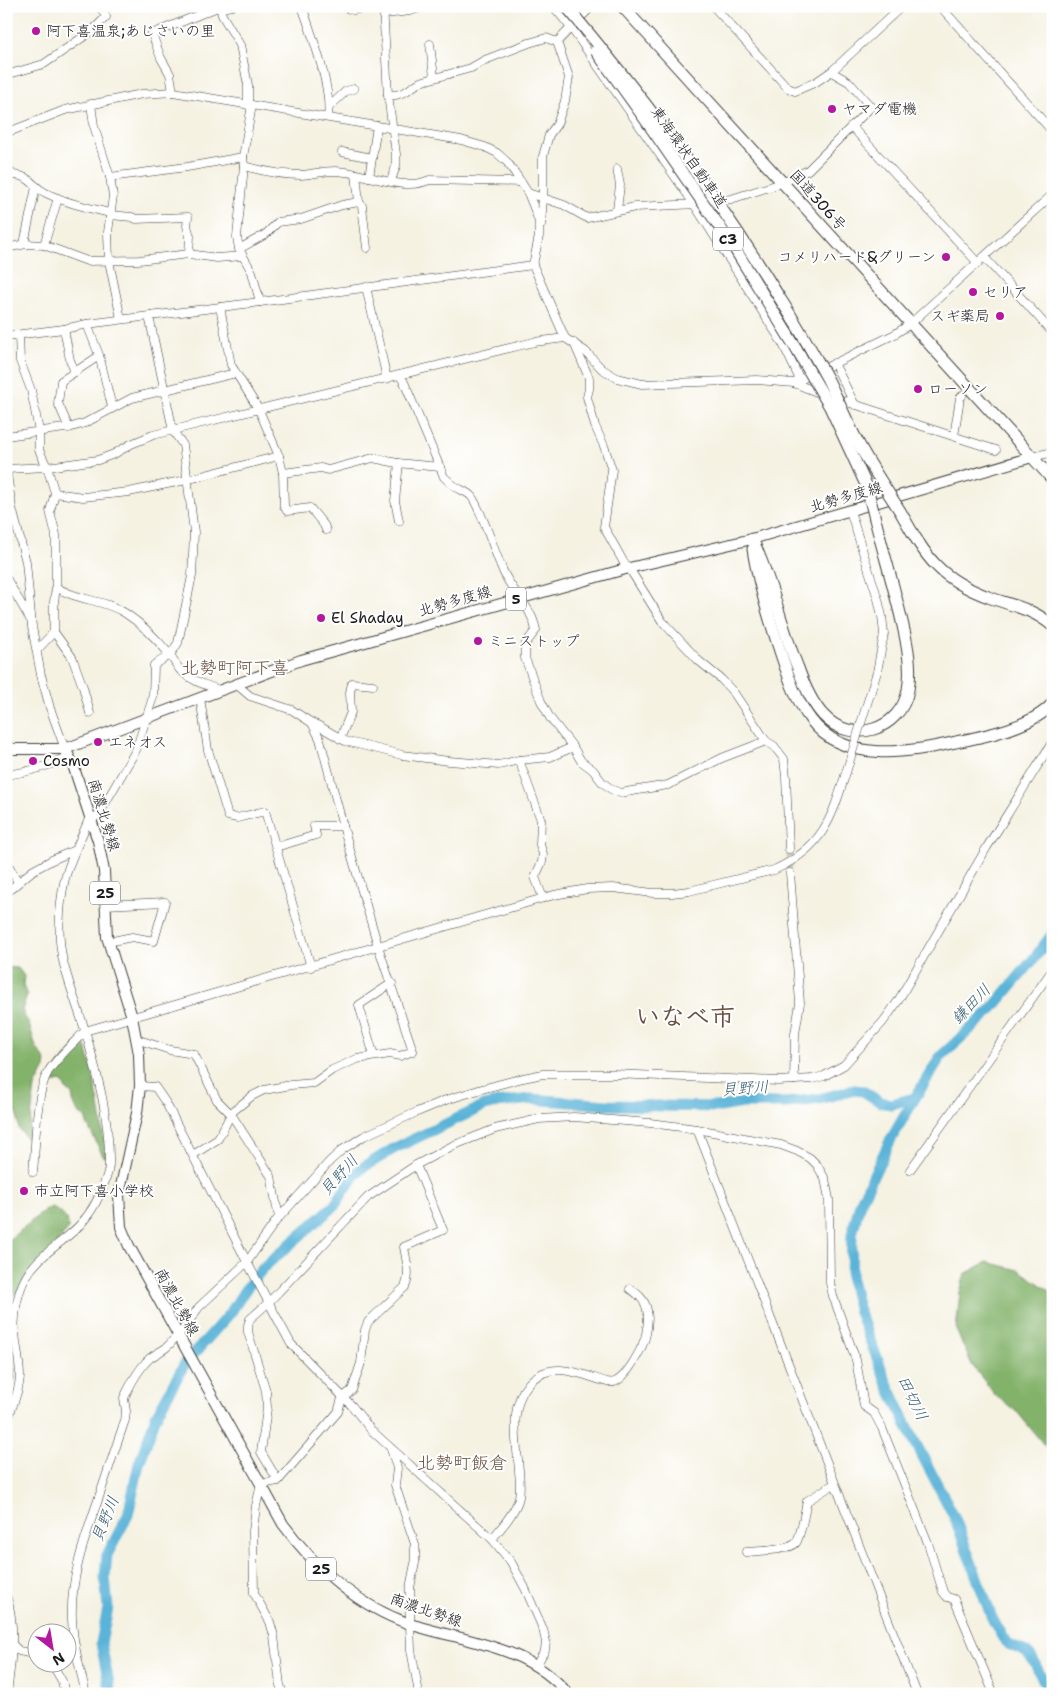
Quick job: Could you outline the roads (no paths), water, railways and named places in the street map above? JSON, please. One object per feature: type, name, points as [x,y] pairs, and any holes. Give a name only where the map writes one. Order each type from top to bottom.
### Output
[{"type":"highway","name":"東海環状自動車道","points":[[566,6],[611,59],[653,114],[700,177],[753,255],[826,378],[861,448],[922,550],[946,575],[959,584],[975,592],[1034,612],[1053,626]]},
{"type":"highway","name":"東海環状自動車道","points":[[566,6],[689,182],[766,298],[830,407],[867,487],[900,614],[908,654],[910,678],[906,699],[902,708],[889,722],[872,730],[863,731],[849,729],[833,723],[824,716],[814,702],[795,662],[762,561],[752,539]]},
{"type":"highway","name":"国道306号","points":[[622,6],[1053,480]]},
{"type":"highway","points":[[752,539],[755,563],[771,625],[794,693],[812,721],[833,739],[847,747],[876,752],[893,752],[943,745],[974,738],[1023,722],[1041,714],[1053,703]]},
{"type":"main road","name":"北勢多度線","points":[[6,747],[67,752],[146,718],[300,660],[629,568],[752,539],[1032,457]]},
{"type":"main road","name":"南濃北勢線","points":[[67,752],[98,841],[104,871],[108,942],[132,1017],[136,1039],[140,1086],[135,1128],[120,1185],[118,1205],[120,1217],[124,1236],[178,1340],[202,1377],[283,1524],[304,1552],[318,1566],[349,1592],[410,1624],[509,1651],[536,1666],[568,1694]]},
{"type":"street","points":[[6,74],[39,67],[92,30],[106,17],[100,6]]},
{"type":"street","points":[[173,92],[170,74],[161,58],[152,34],[200,10],[232,6]]},
{"type":"street","points":[[302,6],[317,52],[329,107],[328,117]]},
{"type":"street","points":[[348,6],[349,9],[353,10],[371,6]]},
{"type":"street","points":[[391,181],[396,166],[388,94],[384,10],[410,11],[426,6]]},
{"type":"street","points":[[553,6],[572,29],[694,204],[782,344],[797,381]]},
{"type":"street","points":[[557,42],[572,29],[592,6]]},
{"type":"street","points":[[713,6],[788,88],[795,91],[816,82],[832,71],[902,6]]},
{"type":"street","points":[[940,6],[1053,132]]},
{"type":"street","points":[[220,8],[240,46],[248,85],[250,105],[243,157],[244,166],[237,238],[241,252],[252,272],[260,302]]},
{"type":"street","points":[[388,94],[396,95],[406,92],[420,82],[471,68],[485,60],[528,43],[546,38],[557,42]]},
{"type":"street","points":[[557,42],[569,77],[565,100],[557,124],[549,135],[543,156],[543,198],[539,236],[533,264],[589,378],[587,397],[595,426],[612,470],[604,527],[620,556],[662,621],[734,693],[766,741],[774,746],[784,759],[789,849]]},
{"type":"street","points":[[430,44],[434,77]]},
{"type":"street","points":[[528,193],[564,206],[587,218],[618,210],[710,203],[731,199],[782,183],[808,170],[818,162],[871,107],[848,82],[832,71]]},
{"type":"street","points":[[329,107],[346,91],[354,89]]},
{"type":"street","points":[[6,133],[65,110],[142,94],[173,92],[461,140],[485,147],[497,153],[507,162],[528,193],[539,222],[539,236]]},
{"type":"street","points":[[91,104],[94,126],[110,177],[113,196],[108,232],[109,261],[121,319]]},
{"type":"street","points":[[369,177],[377,126]]},
{"type":"street","points":[[851,126],[978,263]]},
{"type":"street","points":[[342,152],[372,158]]},
{"type":"street","points":[[110,177],[187,167],[243,157]]},
{"type":"street","points":[[244,166],[272,174],[301,175],[336,171],[404,184],[422,184],[429,180],[521,182]]},
{"type":"street","points":[[6,167],[10,177],[27,177],[36,187],[77,205],[110,214],[136,218],[188,217],[189,254]]},
{"type":"street","points":[[617,169],[620,186],[618,210]]},
{"type":"street","points":[[356,174],[359,202],[362,206],[366,248]]},
{"type":"street","points":[[24,244],[36,187]]},
{"type":"street","points":[[797,381],[895,334],[910,324],[1053,194]]},
{"type":"street","points":[[44,245],[58,198]]},
{"type":"street","points":[[6,248],[24,244],[44,245],[87,261],[139,260],[189,254],[217,258],[241,252],[266,234],[278,222],[301,219],[342,205],[359,202]]},
{"type":"street","points":[[984,257],[1053,333]]},
{"type":"street","points":[[6,336],[533,264]]},
{"type":"street","points":[[366,287],[387,379]]},
{"type":"street","points":[[220,307],[231,365],[259,410],[279,456],[283,473],[284,506],[287,511],[310,508],[326,530]]},
{"type":"street","points":[[6,1424],[19,1385],[19,1367],[14,1330],[20,1291],[25,1279],[40,1259],[71,1234],[90,1213],[101,1193],[109,1166],[104,1113],[85,1031],[63,964],[60,918],[64,884],[75,850],[91,818],[99,814],[136,750],[153,698],[154,665],[170,656],[178,643],[192,576],[194,532],[183,445],[173,431],[149,316]]},
{"type":"street","points":[[87,324],[100,356],[112,407]]},
{"type":"street","points":[[64,329],[70,360],[75,372]]},
{"type":"street","points":[[19,335],[20,361],[31,390],[40,431],[38,450],[47,467],[55,493],[50,511],[56,534],[54,632],[72,657],[90,714]]},
{"type":"street","points":[[6,775],[59,762],[67,752],[50,708],[37,650],[31,621],[26,562],[7,485],[6,469],[47,467],[98,460],[153,435],[534,342],[569,340],[585,351],[602,369],[617,378],[642,384],[756,380],[797,381],[855,405],[996,450]]},
{"type":"street","points":[[69,428],[58,404],[61,381],[100,356]]},
{"type":"street","points":[[834,363],[855,405]]},
{"type":"street","points":[[6,436],[69,428],[85,423],[132,398],[236,373]]},
{"type":"street","points":[[400,376],[444,477],[454,486],[470,495],[489,532],[503,572],[526,604],[536,630],[526,643],[525,658],[541,701],[550,718],[573,747],[581,761],[593,770],[602,782],[620,793],[668,785],[722,758],[766,741]]},
{"type":"street","points":[[954,436],[960,398],[962,396]]},
{"type":"street","points":[[1032,457],[1053,452]]},
{"type":"street","points":[[55,493],[83,497],[129,492],[186,480],[279,456]]},
{"type":"street","points":[[283,473],[321,468],[328,470],[374,458],[399,463],[440,467]]},
{"type":"street","points":[[399,463],[395,501],[399,521]]},
{"type":"street","points":[[33,1172],[40,1098],[44,1080],[49,1070],[85,1031],[544,898],[587,889],[613,888],[654,893],[672,893],[760,874],[787,864],[803,853],[816,841],[834,811],[877,672],[884,634],[878,599],[850,511]]},
{"type":"street","points":[[6,578],[31,621]]},
{"type":"street","points":[[56,587],[66,594],[112,606],[123,611],[140,623],[181,671],[197,682],[219,690]]},
{"type":"street","points":[[37,650],[54,632]]},
{"type":"street","points":[[340,739],[351,712],[350,692],[352,683],[373,685]]},
{"type":"street","points":[[236,684],[250,696],[292,710],[340,739],[374,749],[449,761],[499,764],[550,757],[573,747]]},
{"type":"street","points":[[200,698],[208,750],[228,816],[237,818],[265,811],[310,967]]},
{"type":"street","points":[[193,1155],[218,1139],[232,1112],[252,1096],[264,1090],[314,1083],[332,1070],[357,1059],[390,1054],[400,1056],[413,1051],[392,983],[378,946],[320,739],[312,723]]},
{"type":"street","points":[[184,1330],[198,1307],[247,1262],[280,1218],[330,1160],[364,1136],[446,1100],[543,1074],[567,1073],[778,1082],[824,1076],[844,1065],[883,1022],[898,1001],[987,847],[1053,741]]},
{"type":"street","points":[[519,760],[541,820],[540,845],[543,854],[536,877],[544,898]]},
{"type":"street","points":[[276,848],[316,835],[314,826],[343,826]]},
{"type":"street","points":[[6,893],[18,882],[45,864],[75,850]]},
{"type":"street","points":[[6,861],[18,882]]},
{"type":"street","points":[[790,873],[800,1003],[795,1034],[794,1080]]},
{"type":"street","points":[[105,905],[165,902],[154,941],[132,937],[108,942]]},
{"type":"street","points":[[910,1170],[1053,969]]},
{"type":"street","points":[[374,1056],[359,1005],[392,983]]},
{"type":"street","points":[[136,1039],[170,1050],[194,1054],[218,1100],[231,1114],[271,1176],[280,1218]]},
{"type":"street","points":[[140,1086],[151,1086],[158,1090],[166,1102],[268,1303],[291,1344],[342,1398],[352,1406],[371,1430],[492,1539],[511,1562],[543,1629],[546,1642],[545,1650],[536,1666]]},
{"type":"street","points":[[278,1481],[261,1452],[267,1408],[266,1391],[248,1325],[250,1319],[268,1303],[368,1197],[416,1165],[452,1146],[495,1129],[539,1119],[574,1117],[697,1129],[762,1141],[796,1150],[817,1164],[825,1179],[829,1199],[830,1283],[856,1360],[864,1406],[874,1413],[882,1428],[928,1542],[943,1592],[947,1597],[954,1599],[994,1694]]},
{"type":"street","points":[[697,1129],[917,1694]]},
{"type":"street","points":[[283,1694],[280,1685],[274,1636],[270,1622],[254,1593],[253,1586],[253,1531],[261,1484],[278,1481],[338,1412],[342,1398],[352,1390],[362,1362],[364,1330],[368,1322],[408,1282],[408,1266],[404,1247],[444,1230],[416,1165]]},
{"type":"street","points":[[492,1539],[511,1514],[518,1501],[520,1486],[516,1412],[518,1399],[533,1379],[548,1370],[557,1369],[614,1383],[622,1378],[630,1368],[646,1336],[648,1320],[646,1306],[639,1295],[630,1288]]},
{"type":"street","points":[[86,1694],[76,1651],[72,1620],[74,1584],[89,1524],[125,1420],[124,1398],[143,1366],[150,1358],[178,1340]]},
{"type":"street","points":[[391,1449],[398,1468],[395,1485],[414,1544],[415,1563],[410,1588],[410,1624],[411,1650],[418,1688],[417,1694]]},
{"type":"street","points":[[746,1552],[788,1548],[796,1542],[807,1501],[834,1484]]},
{"type":"street","points":[[6,1595],[10,1608],[13,1645],[7,1694]]},
{"type":"street","points":[[13,1645],[19,1651],[28,1653]]},
{"type":"street","points":[[57,1672],[62,1681],[65,1694]]},
{"type":"waterway","name":"田切川","points":[[1050,1694],[1032,1658],[1026,1652],[1010,1645],[1003,1638],[992,1618],[954,1516],[915,1442],[886,1381],[859,1312],[851,1280],[852,1234],[860,1203],[891,1139],[941,1056],[991,1010],[1053,933]]},
{"type":"waterway","name":"貝野川","points":[[111,1694],[101,1643],[108,1608],[105,1577],[107,1555],[128,1515],[139,1464],[156,1416],[184,1365],[231,1312],[245,1290],[265,1266],[334,1206],[354,1176],[362,1168],[395,1148],[484,1106],[497,1103],[531,1099],[608,1105],[720,1107],[743,1103],[786,1103],[819,1099],[854,1090],[863,1091],[880,1102],[891,1104],[915,1098]]},
{"type":"tunnel","points":[[789,849],[790,873]]},
{"type":"place","name":"阿下喜温泉;あじさいの里","points":[[36,31]]},
{"type":"place","name":"ヤマダ電機","points":[[832,109]]},
{"type":"place","name":"コメリハード&グリーン","points":[[946,257]]},
{"type":"place","name":"セリア","points":[[973,292]]},
{"type":"place","name":"スギ薬局","points":[[1000,316]]},
{"type":"place","name":"ローソン","points":[[918,389]]},
{"type":"place","name":"El Shaday","points":[[321,618]]},
{"type":"place","name":"ミニストップ","points":[[478,641]]},
{"type":"place","name":"エネオス","points":[[98,742]]},
{"type":"place","name":"Cosmo","points":[[33,761]]},
{"type":"place","name":"市立阿下喜小学校","points":[[24,1191]]},
{"type":"district","name":"北勢町阿下喜","points":[[235,668]]},
{"type":"district","name":"いなべ市","points":[[685,1016]]},
{"type":"district","name":"北勢町飯倉","points":[[462,1463]]},
{"type":"water label","name":"鎌田川","points":[[971,1004]]}]
